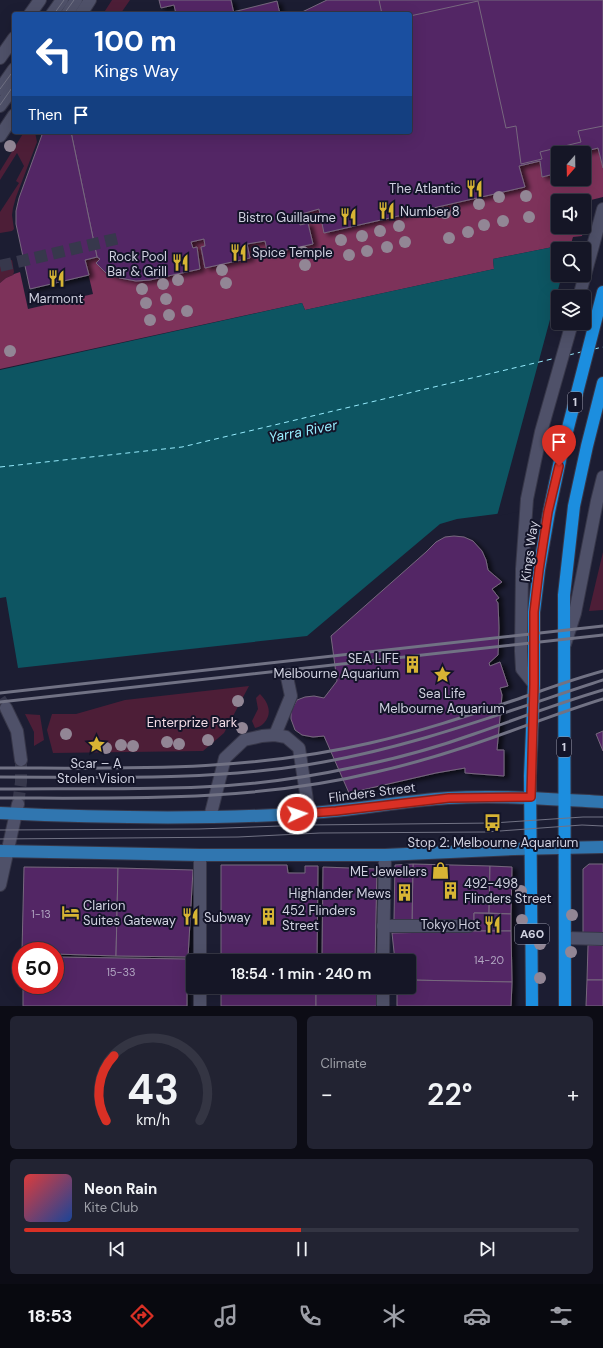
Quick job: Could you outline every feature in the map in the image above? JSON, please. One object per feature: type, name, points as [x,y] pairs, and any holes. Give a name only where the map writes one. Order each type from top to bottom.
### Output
[{"type":"highway","name":"Kings Way","points":[[531,820],[534,612],[539,570],[548,512],[562,450],[603,292]]},
{"type":"highway","name":"1","points":[[564,818],[564,613],[568,552],[574,506],[603,383]]},
{"type":"highway","name":"A60","points":[[564,818],[565,1006]]},
{"type":"highway","name":"A60","points":[[531,820],[532,1006]]},
{"type":"main road","name":"Flinders Street","points":[[0,813],[17,809],[76,816],[210,817],[336,811],[449,798],[531,797],[603,802]]},
{"type":"main road","points":[[3,851],[200,855],[385,855],[532,848],[603,847]]},
{"type":"street","points":[[31,12],[40,0]]},
{"type":"street","points":[[60,8],[76,0]]},
{"type":"street","points":[[82,12],[90,0]]},
{"type":"street","points":[[0,58],[12,41]]},
{"type":"street","points":[[0,89],[12,72]]},
{"type":"street","points":[[0,106],[12,90]]},
{"type":"street","points":[[0,136],[12,118]]},
{"type":"street","points":[[581,290],[603,209]]},
{"type":"street","points":[[534,684],[522,669],[522,569],[525,517],[529,485],[541,432],[570,330]]},
{"type":"street","points":[[564,649],[575,613],[597,501],[603,478]]},
{"type":"street","points":[[275,735],[291,696],[287,677]]},
{"type":"street","points":[[6,708],[17,731],[21,760]]},
{"type":"street","points":[[210,817],[225,758],[244,740],[275,735],[286,737],[299,748],[309,813]]},
{"type":"street","points":[[0,885],[3,851],[17,809]]},
{"type":"street","points":[[200,855],[200,954]]},
{"type":"street","points":[[383,954],[385,855]]},
{"type":"street","points":[[384,926],[469,926]]},
{"type":"street","points":[[565,938],[603,938]]},
{"type":"street","points":[[200,994],[200,1006]]},
{"type":"street","points":[[383,994],[384,1006]]},
{"type":"green space","points":[[112,0],[130,0],[122,12],[104,12]]},
{"type":"green space","points":[[23,134],[35,134],[37,142],[13,208],[12,215],[14,229],[12,231],[0,233],[0,212],[19,183],[16,181],[24,166],[17,153],[0,180],[0,171]]},
{"type":"green space","points":[[12,260],[13,275],[0,283],[0,263]]},
{"type":"green space","points":[[603,552],[603,610],[589,611]]},
{"type":"green space","name":"Enterprize Park","points":[[249,686],[224,733],[203,751],[53,753],[47,730],[52,714],[76,714],[125,700]]},
{"type":"green space","points":[[260,694],[267,704],[269,712],[267,719],[263,724],[255,728],[252,721],[258,709],[256,698]]},
{"type":"green space","points":[[25,714],[40,715],[44,740],[34,746],[34,732]]},
{"type":"shaded area","points":[[598,148],[603,168],[603,197],[591,200],[591,194],[551,194],[551,234],[582,234],[582,236],[573,237],[572,242],[551,242],[551,247],[493,259],[494,269],[305,310],[302,303],[0,369],[0,283],[6,278],[20,272],[28,309],[93,294],[85,260],[97,257],[100,259],[96,263],[106,273],[150,280],[200,269],[197,248],[193,248],[191,242],[204,239],[205,246],[201,247],[205,268],[247,244],[265,241],[268,254],[313,244],[308,223],[300,225],[298,215],[319,209],[325,233],[524,187],[519,166],[540,161],[542,177],[551,175],[551,186],[591,186],[591,149]]},
{"type":"water","name":"Yarra River","points":[[603,240],[603,493],[496,514],[457,519],[440,524],[307,636],[18,668],[6,597],[0,598],[0,370],[302,303],[305,310],[494,269],[493,259],[551,247],[551,282],[591,282],[591,243]]},
{"type":"pier","points":[[603,238],[603,495],[497,516],[551,316],[551,330],[591,330],[591,290],[558,290],[560,282],[591,282],[591,242],[584,242]]},
{"type":"building","points":[[159,0],[231,0],[234,12],[176,12],[174,5],[161,8]]},
{"type":"building","points":[[327,0],[603,0],[603,168],[598,148],[591,150],[591,146],[551,146],[551,175],[542,177],[540,161],[519,166],[525,187],[324,233],[319,209],[298,215],[300,225],[308,223],[313,244],[268,254],[265,241],[247,244],[250,258],[205,268],[201,247],[205,246],[204,239],[191,242],[193,248],[197,247],[200,269],[150,280],[136,281],[120,278],[106,273],[96,263],[100,259],[97,257],[71,134],[412,134],[412,12],[302,12]]},
{"type":"building","points":[[379,0],[603,0],[603,126],[578,131],[581,142],[565,146],[551,146],[551,149],[540,152],[542,159],[521,164],[516,126],[506,128],[478,1],[412,16],[412,12],[382,12]]},
{"type":"building","points":[[277,1],[280,12],[233,12]]},
{"type":"building","points":[[42,134],[71,134],[97,257],[85,260],[89,275],[30,289],[16,224],[16,211],[19,198]]},
{"type":"building","name":"SEA LIFE Melbourne Aquarium","points":[[445,537],[464,537],[473,541],[482,551],[488,570],[502,582],[492,589],[499,598],[496,600],[498,603],[499,628],[498,655],[489,663],[490,666],[500,662],[508,686],[500,688],[502,695],[497,750],[504,750],[504,776],[465,773],[465,768],[436,773],[349,793],[324,736],[313,737],[302,735],[295,730],[291,719],[291,711],[297,700],[314,696],[324,698],[337,681],[331,636],[436,542]]},
{"type":"building","points":[[603,731],[603,751],[596,734]]},
{"type":"building","name":"492-498 Flinders Street","points":[[413,864],[490,866],[489,913],[474,913],[474,922],[412,921]]},
{"type":"building","name":"Highlander Mews","points":[[413,864],[412,921],[394,920],[395,865]]},
{"type":"building","points":[[589,864],[603,864],[603,934],[583,934],[583,869]]},
{"type":"building","name":"452 Flinders Street","points":[[221,865],[287,865],[288,873],[305,873],[305,866],[318,866],[317,954],[221,954]]},
{"type":"building","points":[[490,866],[512,867],[511,914],[489,913]]},
{"type":"building","points":[[24,867],[118,868],[116,956],[64,954],[64,942],[22,942]]},
{"type":"building","points":[[323,867],[377,869],[375,954],[322,954]]},
{"type":"building","points":[[118,868],[193,870],[188,954],[186,954],[186,957],[116,956]]},
{"type":"building","points":[[474,913],[511,914],[511,931],[474,931]]},
{"type":"building","points":[[511,931],[512,982],[416,980],[416,954],[394,954],[392,933]]},
{"type":"building","points":[[588,945],[603,945],[603,980],[587,980]]},
{"type":"building","points":[[64,957],[186,959],[187,1006],[23,1006],[23,994],[64,994]]},
{"type":"building","points":[[416,980],[512,982],[511,1006],[397,1006],[397,994],[416,994]]},
{"type":"building","points":[[587,980],[603,980],[603,1006],[586,1006]]},
{"type":"building","points":[[221,994],[316,994],[316,1006],[221,1006]]},
{"type":"building","points":[[316,994],[379,994],[379,1006],[316,1006]]},
{"type":"ferry route","points":[[594,349],[603,347]]},
{"type":"ferry route","points":[[569,355],[581,352]]},
{"type":"ferry route","points":[[0,467],[182,447],[556,358]]},
{"type":"tunnel","points":[[0,266],[120,238]]},
{"type":"tunnel","points":[[0,699],[6,708]]},
{"type":"tunnel","points":[[18,804],[21,782],[21,760]]},
{"type":"tram line","points":[[55,12],[64,0]]},
{"type":"tram line","points":[[65,12],[74,0]]},
{"type":"tram line","points":[[0,89],[12,73]]},
{"type":"tram line","points":[[0,105],[12,88]]},
{"type":"tram line","points":[[0,830],[199,829],[307,825],[493,823],[603,817]]},
{"type":"tram line","points":[[0,839],[238,837],[320,833],[486,832],[582,825],[603,826]]},
{"type":"railway","points":[[0,693],[603,626]]},
{"type":"railway","points":[[0,702],[603,635]]},
{"type":"railway","points":[[0,768],[140,768],[232,764],[324,752],[388,739],[425,729],[603,671]]},
{"type":"railway","points":[[0,777],[192,776],[230,774],[306,765],[344,758],[419,740],[603,680]]},
{"type":"railway","points":[[0,789],[176,788],[240,785],[298,778],[400,757],[459,739],[603,690]]},
{"type":"railway","points":[[0,798],[142,798],[189,796],[283,789],[330,782],[434,757],[603,699]]},
{"type":"place","name":"The Atlantic","points":[[474,188]]},
{"type":"place","name":"Number 8","points":[[387,211]]},
{"type":"place","name":"Bistro Guillaume","points":[[349,217]]},
{"type":"place","name":"Spice Temple","points":[[239,252]]},
{"type":"place","name":"Rock Pool Bar & Grill","points":[[180,263]]},
{"type":"place","name":"Marmont","points":[[56,279]]},
{"type":"place","name":"SEA LIFE Melbourne Aquarium","points":[[412,665]]},
{"type":"place","name":"Sea Life Melbourne Aquarium","points":[[442,674]]},
{"type":"place","name":"Scar – A Stolen Vision","points":[[96,744]]},
{"type":"place","name":"Stop 2: Melbourne Aquarium","points":[[493,823]]},
{"type":"place","name":"ME Jewellers","points":[[440,871]]},
{"type":"place","name":"492-498 Flinders Street","points":[[451,890]]},
{"type":"place","name":"Highlander Mews","points":[[404,893]]},
{"type":"place","name":"Clarion Suites Gateway","points":[[70,912]]},
{"type":"place","name":"Subway","points":[[191,917]]},
{"type":"place","name":"452 Flinders Street","points":[[269,917]]},
{"type":"place","name":"Tokyo Hot","points":[[493,924]]},
{"type":"route","points":[[297,814],[449,798],[531,797],[530,776],[534,684],[534,612],[548,512],[559,466]]}]
